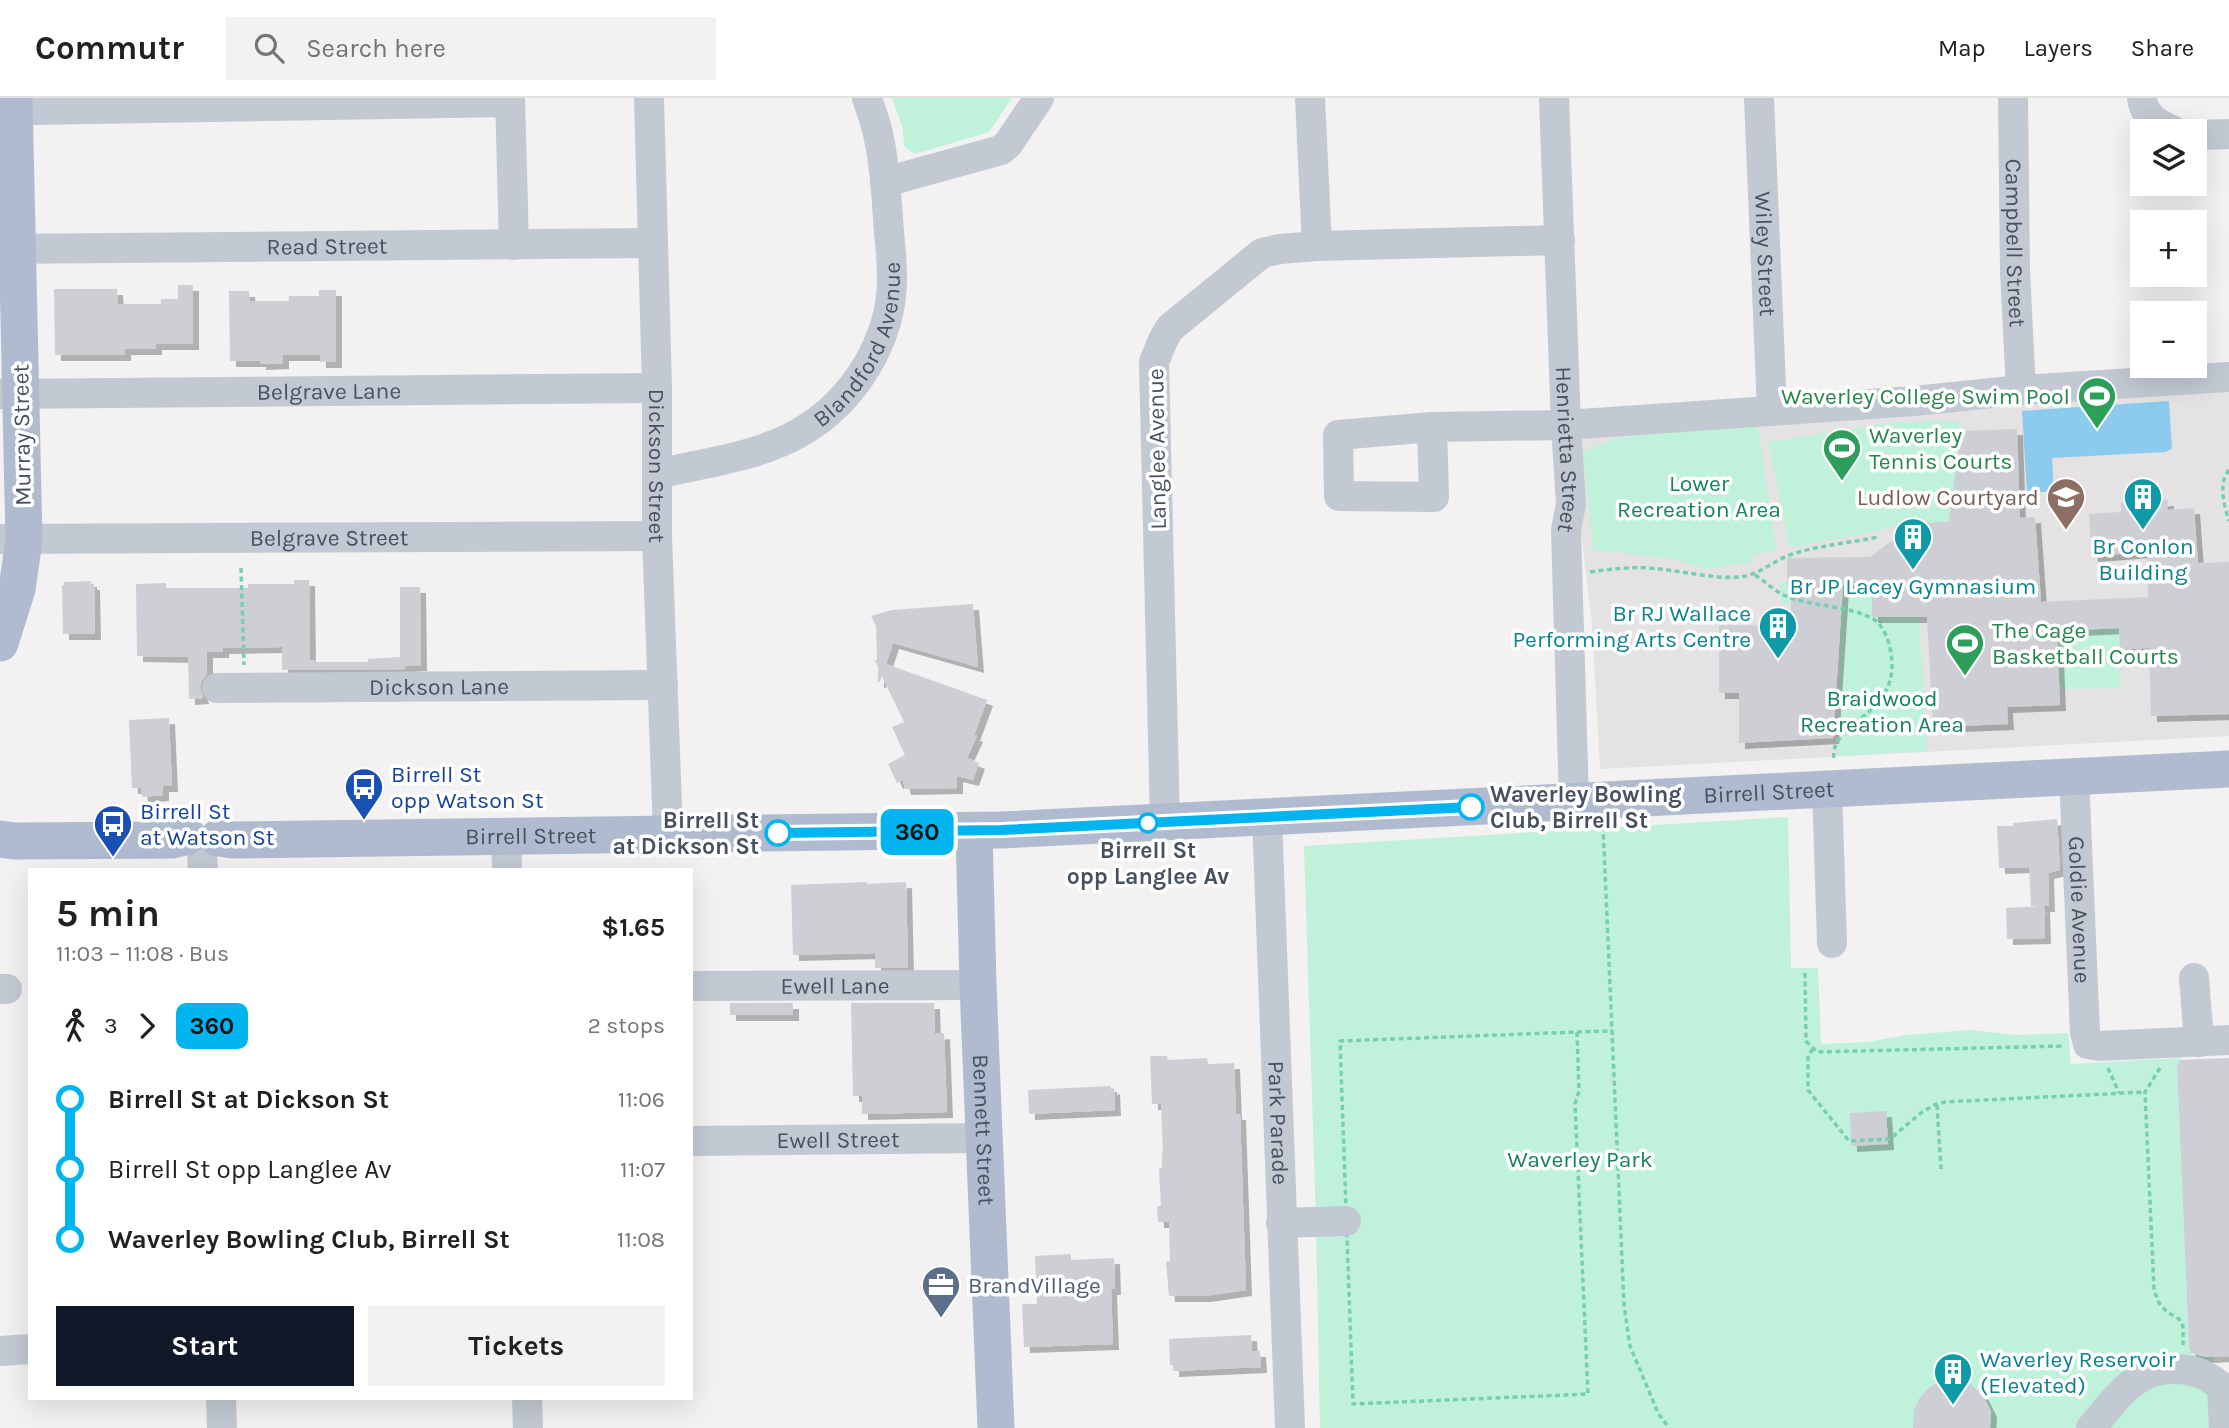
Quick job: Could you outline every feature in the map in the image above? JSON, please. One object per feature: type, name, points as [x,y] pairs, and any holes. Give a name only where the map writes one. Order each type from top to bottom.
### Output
[{"type":"main road","name":"Murray Street","points":[[0,643],[17,589],[12,540],[9,104]]},
{"type":"main road","name":"Birrell Street","points":[[0,839],[172,840],[202,849],[233,840],[506,852],[668,833],[974,831],[1267,817],[1589,811],[1831,775],[2074,775],[2229,769]]},
{"type":"main road","name":"Bennett Street","points":[[974,831],[996,1428]]},
{"type":"street","name":"Dickson Street","points":[[649,98],[657,387],[657,537],[668,833]]},
{"type":"street","name":"Blandford Avenue","points":[[657,474],[745,454],[778,443],[813,424],[852,387],[876,349],[891,295],[892,276],[879,138],[867,98]]},
{"type":"street","points":[[885,182],[1001,150],[1008,144],[1039,98]]},
{"type":"street","points":[[1310,98],[1317,246]]},
{"type":"street","name":"Henrietta Street","points":[[1555,98],[1571,504],[1566,530],[1567,575],[1589,811]]},
{"type":"street","name":"Wiley Street","points":[[1759,98],[1772,411]]},
{"type":"street","name":"Campbell Street","points":[[2013,98],[2015,272],[2021,390]]},
{"type":"street","points":[[2142,98],[2143,106],[2152,119]]},
{"type":"street","points":[[9,104],[32,110],[510,100],[514,244]]},
{"type":"street","points":[[2207,135],[2229,134]]},
{"type":"street","name":"Langlee Avenue","points":[[1165,822],[1154,362],[1170,328],[1262,253],[1317,246],[1560,240]]},
{"type":"street","name":"Read Street","points":[[9,249],[653,243]]},
{"type":"street","points":[[1432,427],[1566,425],[2229,377]]},
{"type":"street","name":"Belgrave Lane","points":[[10,394],[657,387]]},
{"type":"street","name":"Belgrave Street","points":[[12,540],[657,537]]},
{"type":"street","name":"Dickson Lane","points":[[230,688],[663,685]]},
{"type":"street","points":[[1831,775],[1832,943]]},
{"type":"street","name":"Goldie Avenue","points":[[2074,775],[2088,1051]]},
{"type":"street","name":"Park Parade","points":[[1267,817],[1290,1428]]},
{"type":"street","points":[[2194,978],[2199,1042]]},
{"type":"street","name":"Ewell Lane","points":[[693,986],[978,985]]},
{"type":"street","points":[[2088,1051],[2100,1046],[2229,1040]]},
{"type":"street","name":"Ewell Street","points":[[693,1141],[985,1138]]},
{"type":"street","points":[[1281,1223],[1346,1221]]},
{"type":"street","points":[[0,1351],[28,1349]]},
{"type":"street","points":[[2091,1428],[2133,1381],[2156,1369],[2195,1370],[2215,1381],[2224,1428]]},
{"type":"street","points":[[221,1400],[222,1428]]},
{"type":"street","points":[[527,1400],[528,1428]]},
{"type":"path","points":[[2229,470],[2223,477],[2224,505],[2229,520]]},
{"type":"path","points":[[1567,575],[1635,568],[1697,576],[1755,575],[1768,564],[1792,554],[1878,537]]},
{"type":"path","points":[[230,688],[241,568]]},
{"type":"path","points":[[1755,575],[1785,596],[1872,618],[1880,624],[1888,643],[1893,663],[1889,685],[1880,703],[1844,731],[1833,748],[1831,775]]},
{"type":"path","points":[[1589,811],[1612,1031],[1624,1305],[1630,1346],[1658,1413],[1669,1428]]},
{"type":"path","points":[[1805,974],[1806,1041],[1813,1049],[1825,1053],[2088,1051],[2119,1094]]},
{"type":"path","points":[[1577,1032],[1579,1091],[1575,1104],[1588,1394],[1353,1404],[1340,1041],[1577,1032],[1612,1031]]},
{"type":"path","points":[[1813,1049],[1808,1055],[1808,1090],[1849,1141],[1890,1139],[1921,1113],[1945,1102],[2146,1092],[2154,1290],[2159,1303],[2179,1319],[2183,1326],[2183,1349],[2215,1381]]},
{"type":"path","points":[[1937,1104],[1941,1169]]},
{"type":"shaded area","points":[[2229,388],[2229,736],[1600,769],[1592,624],[1569,431]]},
{"type":"green space","points":[[892,98],[1012,98],[989,132],[915,154],[904,146],[903,129]]},
{"type":"green space","name":"Lower Recreation Area","points":[[1757,419],[1776,550],[1754,554],[1750,563],[1705,569],[1674,559],[1593,550],[1583,452],[1615,438]]},
{"type":"green space","name":"Waverley Tennis Courts","points":[[1959,421],[1977,511],[1949,522],[1916,523],[1790,548],[1768,442],[1896,422]]},
{"type":"green space","name":"Braidwood Recreation Area","points":[[1779,582],[1872,585],[1872,617],[1919,617],[1927,751],[1838,756],[1841,612],[1782,603]]},
{"type":"green space","points":[[2119,628],[2121,688],[2059,689],[2057,631]]},
{"type":"green space","name":"Waverley Park","points":[[1788,817],[1791,968],[1818,968],[1821,1044],[1868,1042],[1907,1035],[1970,1030],[2016,1035],[2068,1033],[2071,1064],[2181,1058],[2177,1066],[2189,1348],[2193,1355],[2213,1357],[2215,1428],[1320,1428],[1304,846]]},
{"type":"water","name":"Waverley College Swim Pool","points":[[2169,401],[2172,449],[2165,452],[2052,458],[2054,491],[2027,493],[2022,411]]},
{"type":"building","points":[[178,285],[193,285],[193,344],[156,344],[156,349],[125,349],[125,355],[55,355],[54,289],[117,289],[118,304],[161,304],[161,299],[178,299]]},
{"type":"building","points":[[319,290],[336,290],[336,362],[320,362],[320,355],[283,355],[283,363],[230,361],[229,291],[249,291],[250,301],[289,301],[289,296],[319,296]]},
{"type":"building","points":[[2017,429],[2020,518],[2035,517],[2041,602],[2148,597],[2147,552],[2092,556],[2089,514],[2121,512],[2121,503],[2168,500],[2167,510],[2194,508],[2198,563],[2229,562],[2229,714],[2151,716],[2149,648],[2120,649],[2119,628],[2057,631],[2060,705],[2007,707],[2008,724],[1933,727],[1927,617],[1872,617],[1872,585],[1843,585],[1833,738],[1739,743],[1739,693],[1719,693],[1719,625],[1791,626],[1791,586],[1787,586],[1787,558],[1870,557],[1916,523],[1949,522],[1961,431]]},
{"type":"building","points":[[294,580],[309,580],[310,660],[315,662],[368,662],[368,659],[400,657],[400,587],[420,587],[421,665],[405,666],[405,669],[282,670],[282,647],[223,648],[223,652],[207,652],[207,674],[200,687],[203,698],[189,699],[188,657],[137,656],[136,584],[166,583],[166,588],[248,588],[248,584],[294,584]]},
{"type":"building","points":[[91,581],[91,584],[94,584],[95,634],[63,634],[62,585],[64,582]]},
{"type":"building","points":[[973,604],[978,667],[893,643],[886,664],[987,700],[974,735],[977,736],[967,758],[979,763],[973,780],[957,776],[957,788],[905,789],[903,780],[897,783],[888,764],[905,755],[892,727],[904,722],[882,676],[878,682],[878,667],[874,659],[877,661],[876,626],[871,616],[892,610]]},
{"type":"building","points":[[169,718],[172,786],[163,786],[163,795],[142,797],[141,788],[132,788],[129,720]]},
{"type":"building","points":[[2057,819],[2060,870],[2048,873],[2049,906],[2031,906],[2029,867],[1999,868],[1997,826]]},
{"type":"building","points":[[906,882],[908,968],[875,968],[875,953],[793,955],[791,885]]},
{"type":"building","points":[[2044,906],[2045,938],[2007,939],[2006,908]]},
{"type":"building","points":[[730,1003],[793,1003],[793,1015],[730,1015]]},
{"type":"building","points":[[851,1003],[934,1003],[935,1034],[944,1033],[947,1112],[862,1114],[862,1096],[853,1096]]},
{"type":"building","points":[[1150,1056],[1167,1056],[1168,1060],[1207,1058],[1208,1064],[1234,1063],[1236,1114],[1240,1114],[1246,1290],[1205,1296],[1169,1296],[1166,1262],[1170,1261],[1169,1222],[1158,1222],[1157,1206],[1161,1206],[1161,1104],[1152,1104]]},
{"type":"building","points":[[2229,1058],[2229,1356],[2206,1357],[2191,1353],[2189,1348],[2177,1066],[2180,1060]]},
{"type":"building","points":[[1111,1086],[1111,1089],[1114,1088],[1115,1110],[1029,1114],[1028,1090]]},
{"type":"building","points":[[1886,1111],[1888,1144],[1851,1146],[1850,1113]]},
{"type":"building","points":[[1071,1254],[1071,1260],[1114,1258],[1115,1289],[1111,1289],[1113,1344],[1024,1347],[1022,1304],[1037,1304],[1035,1256]]},
{"type":"building","points":[[1251,1335],[1252,1351],[1260,1351],[1261,1367],[1173,1371],[1173,1365],[1170,1365],[1169,1339]]},
{"type":"building","name":"Waverley Reservoir (Elevated)","points":[[1949,1380],[1970,1384],[1983,1395],[1991,1411],[1990,1428],[1913,1428],[1914,1410],[1919,1399],[1927,1389]]},
{"type":"bus line","name":"360","points":[[778,833],[1001,830],[1471,807]]},
{"type":"place","name":"Waverley College Swim Pool","points":[[2097,430]]},
{"type":"place","name":"Waverley Tennis Courts","points":[[1842,482]]},
{"type":"place","name":"Ludlow Courtyard","points":[[2066,531]]},
{"type":"place","name":"Br Conlon Building","points":[[2143,531]]},
{"type":"place","name":"Br JP Lacey Gymnasium","points":[[1913,571]]},
{"type":"place","name":"Br RJ Wallace Performing Arts Centre","points":[[1778,660]]},
{"type":"place","name":"The Cage Basketball Courts","points":[[1965,677]]},
{"type":"place","name":"Waverley Bowling Club, Birrell St","points":[[1471,807]]},
{"type":"place","name":"Birrell St opp Watson St","points":[[364,821]]},
{"type":"place","name":"Birrell St opp Langlee Av","points":[[1148,823]]},
{"type":"place","name":"Birrell St at Dickson St","points":[[778,833]]},
{"type":"place","name":"Birrell St at Watson St","points":[[113,858]]},
{"type":"place","name":"BrandVillage","points":[[941,1319]]},
{"type":"place","name":"Waverley Reservoir (Elevated)","points":[[1953,1406]]}]
